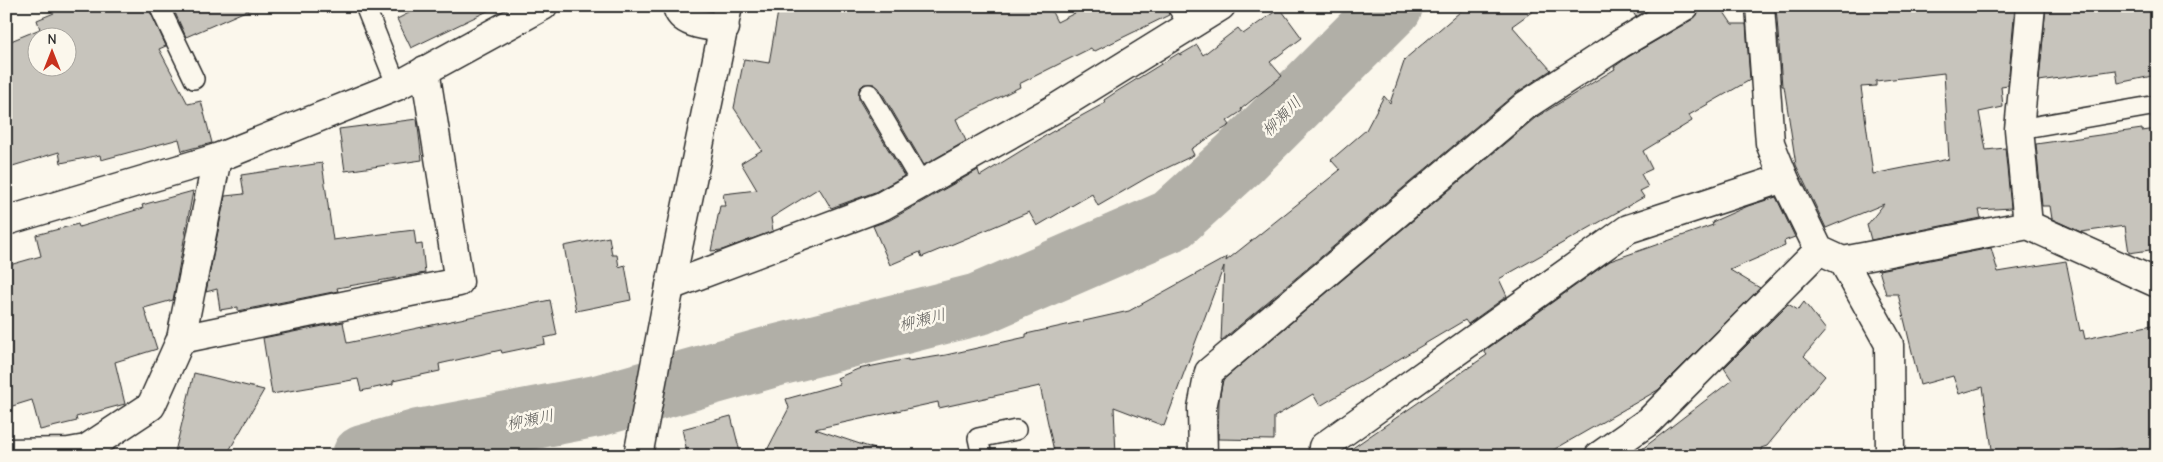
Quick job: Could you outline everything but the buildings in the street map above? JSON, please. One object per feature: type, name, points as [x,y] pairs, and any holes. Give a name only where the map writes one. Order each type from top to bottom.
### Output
[{"type":"street","points":[[6,221],[217,158],[398,86],[543,6]]},
{"type":"street","points":[[639,454],[669,293],[726,17],[690,22],[678,10],[677,6]]},
{"type":"street","points":[[669,293],[882,206],[1058,107],[1183,16],[1221,6]]},
{"type":"street","points":[[1203,456],[1202,408],[1209,372],[1526,105],[1620,44],[1685,6]]},
{"type":"street","points":[[1760,6],[1770,143],[1784,178],[1889,344],[1890,456]]},
{"type":"street","points":[[2028,224],[2019,129],[2031,6]]},
{"type":"street","points":[[181,339],[459,282],[425,70]]},
{"type":"street","points":[[6,452],[70,454],[86,449],[151,406],[181,339],[217,158]]},
{"type":"street","points":[[1326,456],[1323,447],[1628,229],[1784,178]]},
{"type":"street","points":[[1598,456],[1650,421],[1831,255],[2028,224],[2157,283]]},
{"type":"lane","points":[[159,6],[194,79]]},
{"type":"lane","points":[[366,6],[398,86]]},
{"type":"lane","points":[[869,94],[922,184]]},
{"type":"lane","points":[[2019,129],[2157,105]]},
{"type":"lane","points":[[982,456],[978,438],[1016,430]]},
{"type":"waterway","name":"柳瀬川","points":[[363,456],[419,440],[597,406],[778,355],[979,304],[1172,220],[1239,159],[1392,6]]}]
